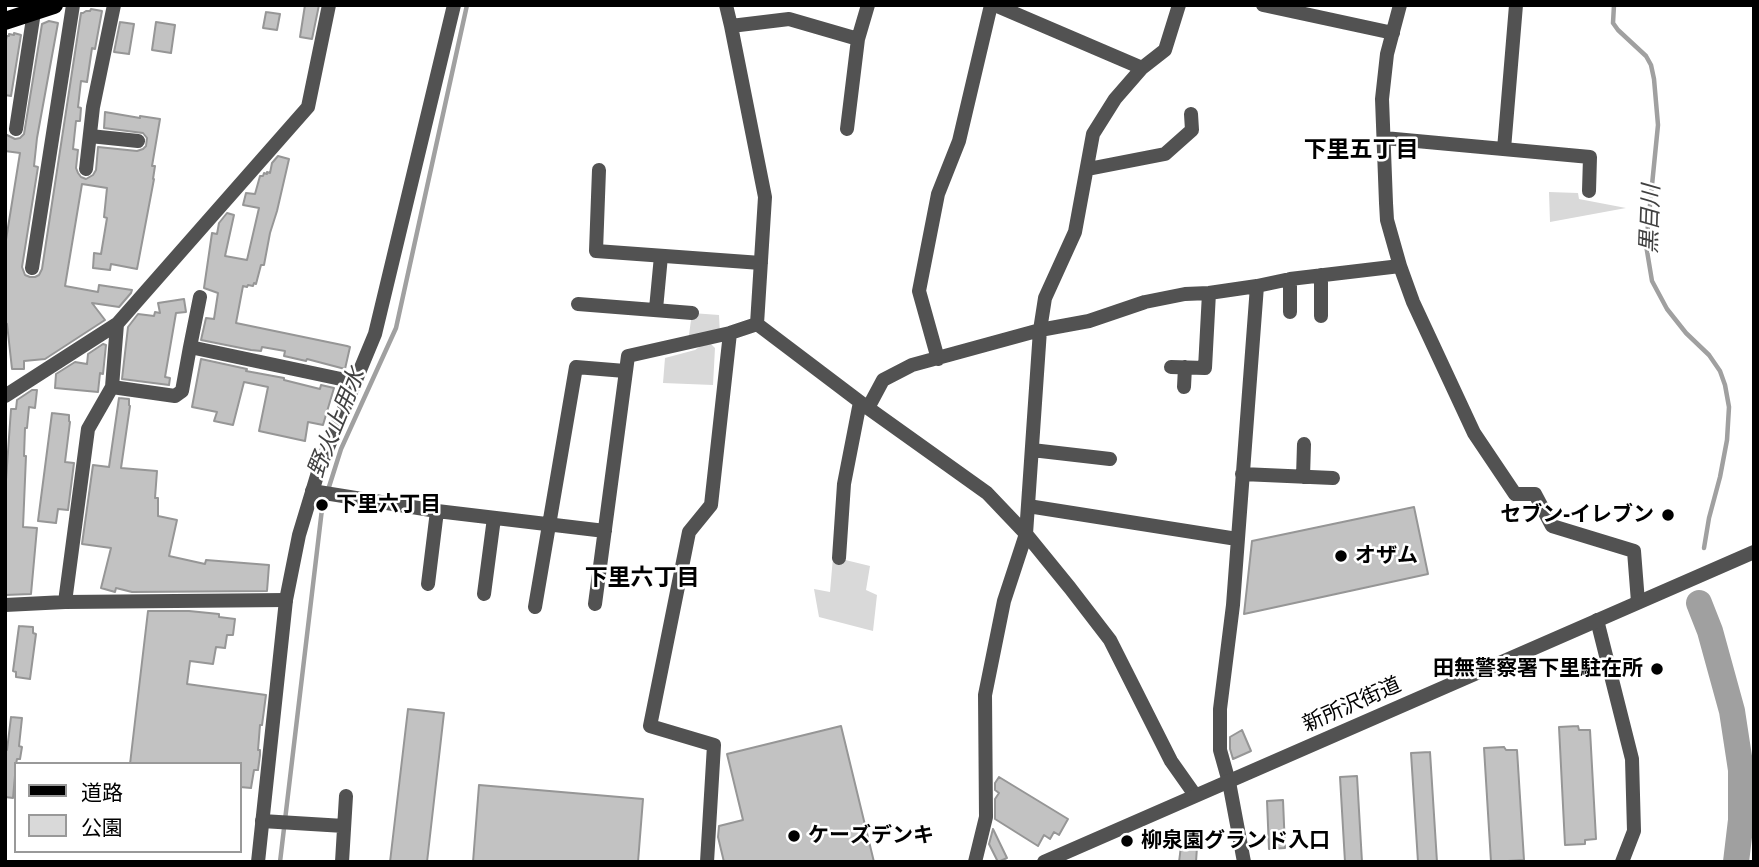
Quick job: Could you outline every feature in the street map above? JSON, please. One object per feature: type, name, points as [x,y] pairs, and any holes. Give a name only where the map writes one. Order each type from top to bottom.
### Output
[{"type":"main road","points":[[5,21],[26,11],[54,5]]},
{"type":"street","points":[[32,268],[73,5]]},
{"type":"street","points":[[86,169],[93,107],[114,5]]},
{"type":"street","points":[[5,396],[117,324],[308,107],[329,5]]},
{"type":"street","points":[[258,862],[269,821],[286,600],[299,535],[316,491],[319,469],[375,334],[454,5]]},
{"type":"street","points":[[726,5],[765,197],[757,324]]},
{"type":"street","points":[[847,129],[858,39],[868,5]]},
{"type":"street","points":[[938,359],[919,291],[938,194],[959,141],[993,5],[1142,68]]},
{"type":"street","points":[[975,862],[986,817],[985,695],[1004,600],[1026,534],[1040,330],[1045,298],[1075,232],[1093,134],[1115,99],[1142,68],[1165,50],[1179,5]]},
{"type":"street","points":[[1263,5],[1393,33]]},
{"type":"street","points":[[1400,5],[1387,54],[1382,99],[1387,220],[1413,302],[1474,433],[1515,494],[1535,494],[1552,526],[1634,551],[1637,602]]},
{"type":"street","points":[[1504,149],[1516,5]]},
{"type":"street","points":[[16,128],[26,11]]},
{"type":"street","points":[[731,26],[789,19],[858,39]]},
{"type":"street","points":[[1088,170],[1165,154],[1192,130],[1191,114]]},
{"type":"street","points":[[90,136],[138,141]]},
{"type":"street","points":[[1384,138],[1590,157],[1589,191]]},
{"type":"street","points":[[599,170],[596,251],[761,263]]},
{"type":"street","points":[[656,309],[661,256]]},
{"type":"street","points":[[839,558],[844,484],[864,405],[883,380],[912,365],[1040,330],[1088,321],[1144,302],[1185,293],[1209,293],[1290,279],[1400,266]]},
{"type":"street","points":[[1321,275],[1321,316]]},
{"type":"street","points":[[1290,279],[1290,312]]},
{"type":"street","points":[[1244,862],[1220,750],[1220,709],[1233,606],[1257,286]]},
{"type":"street","points":[[1184,387],[1178,367],[1205,368],[1209,293]]},
{"type":"street","points":[[112,387],[174,396],[182,391],[200,297]]},
{"type":"street","points":[[578,304],[692,313]]},
{"type":"street","points":[[65,602],[88,429],[112,387],[117,324]]},
{"type":"street","points":[[595,604],[628,356],[730,333],[757,324]]},
{"type":"street","points":[[757,324],[987,494],[1026,534],[1110,640],[1171,761],[1195,795]]},
{"type":"street","points":[[707,862],[714,745],[650,726],[689,532],[712,505],[730,333]]},
{"type":"street","points":[[190,347],[355,382]]},
{"type":"street","points":[[535,607],[576,368],[625,371]]},
{"type":"street","points":[[1303,477],[1304,444]]},
{"type":"street","points":[[1032,450],[1110,459]]},
{"type":"street","points":[[1242,474],[1334,478]]},
{"type":"street","points":[[316,491],[437,511],[605,531]]},
{"type":"street","points":[[1028,506],[1237,539]]},
{"type":"street","points":[[428,584],[437,511]]},
{"type":"street","points":[[484,594],[494,518]]},
{"type":"street","name":"新所沢街道","points":[[1044,862],[1754,552]]},
{"type":"street","points":[[5,605],[286,600]]},
{"type":"street","points":[[1597,620],[1632,760],[1634,831],[1622,862]]},
{"type":"street","points":[[342,862],[346,796]]},
{"type":"street","points":[[269,821],[344,826]]},
{"type":"green space","points":[[1549,192],[1578,193],[1579,199],[1626,208],[1550,222]]},
{"type":"green space","points":[[692,313],[719,315],[720,335],[688,342]]},
{"type":"green space","points":[[708,341],[715,348],[713,385],[663,383],[665,358],[695,350]]},
{"type":"green space","points":[[833,557],[870,566],[866,590],[877,595],[873,631],[819,617],[814,589],[830,592]]},
{"type":"building","points":[[305,5],[319,5],[312,39],[300,37]]},
{"type":"building","points":[[91,9],[102,11],[95,49],[92,48],[87,82],[81,81],[78,107],[81,108],[80,121],[76,121],[73,149],[78,150],[78,173],[86,179],[93,175],[98,147],[137,151],[146,146],[147,138],[143,133],[104,128],[105,112],[160,119],[152,166],[155,166],[154,179],[137,269],[111,264],[110,270],[93,268],[94,253],[101,254],[107,218],[104,217],[107,188],[82,184],[65,286],[98,292],[99,285],[132,290],[131,293],[119,307],[92,303],[105,320],[45,359],[24,361],[24,369],[12,369],[5,323],[5,246],[20,153],[5,151],[5,134],[15,139],[24,134],[42,24],[49,21],[58,23],[37,138],[34,166],[38,167],[22,267],[25,275],[35,277],[42,269],[81,13]]},
{"type":"building","points":[[266,12],[280,14],[277,30],[263,28]]},
{"type":"building","points":[[120,22],[134,24],[129,54],[114,52]]},
{"type":"building","points":[[156,22],[175,25],[171,53],[152,50]]},
{"type":"building","points":[[14,33],[21,35],[11,96],[5,95],[5,43],[7,36]]},
{"type":"building","points":[[278,156],[289,159],[264,265],[261,265],[256,284],[243,286],[236,323],[350,347],[345,369],[284,356],[285,351],[262,347],[261,351],[251,350],[201,340],[206,318],[214,319],[218,293],[204,288],[212,233],[217,234],[219,223],[227,213],[234,215],[225,256],[247,260],[259,208],[243,205],[246,193],[255,194],[260,176],[270,173],[272,163]]},
{"type":"building","points":[[184,299],[186,312],[176,313],[165,377],[170,378],[169,385],[122,379],[128,327],[138,314],[154,316],[155,312],[160,313],[158,303]]},
{"type":"building","points":[[103,344],[106,345],[103,374],[100,373],[98,392],[55,388],[56,374],[75,362],[87,364],[88,354]]},
{"type":"building","points":[[201,359],[320,389],[321,385],[334,388],[323,425],[308,422],[305,441],[259,431],[268,387],[244,382],[233,425],[214,421],[217,412],[192,407]]},
{"type":"building","points":[[32,390],[37,390],[35,408],[29,407],[25,428],[23,527],[37,528],[31,594],[5,595],[5,494],[11,409],[16,409],[17,400]]},
{"type":"building","points":[[119,398],[129,399],[130,406],[121,468],[157,471],[155,498],[158,498],[158,516],[177,520],[169,556],[205,564],[206,560],[269,565],[267,591],[132,592],[116,588],[115,592],[101,588],[111,548],[82,544],[93,465],[109,467]]},
{"type":"building","points":[[52,413],[69,415],[65,462],[74,463],[68,510],[58,509],[56,523],[38,521]]},
{"type":"building","points":[[1414,507],[1428,574],[1244,614],[1252,541]]},
{"type":"building","points":[[148,611],[189,611],[219,614],[219,617],[235,619],[233,635],[227,635],[225,648],[216,647],[213,664],[190,661],[187,684],[266,695],[260,725],[258,770],[254,770],[251,788],[242,787],[242,762],[130,762]]},
{"type":"building","points":[[19,626],[33,627],[33,633],[36,634],[30,679],[16,677],[16,672],[13,671]]},
{"type":"building","points":[[408,709],[444,713],[427,862],[390,862]]},
{"type":"building","points":[[11,717],[22,718],[19,746],[22,747],[20,759],[14,762],[13,798],[5,797]]},
{"type":"building","points":[[841,726],[874,862],[724,862],[718,837],[719,826],[743,820],[727,754]]},
{"type":"building","points":[[1578,726],[1579,730],[1590,730],[1596,839],[1585,840],[1585,844],[1565,845],[1559,727]]},
{"type":"building","points":[[1242,730],[1251,751],[1233,759],[1230,737]]},
{"type":"building","points":[[1504,747],[1506,750],[1517,750],[1524,860],[1491,862],[1484,748]]},
{"type":"building","points":[[1430,752],[1437,862],[1418,862],[1411,753]]},
{"type":"building","points":[[1357,776],[1362,862],[1345,862],[1340,777]]},
{"type":"building","points":[[999,777],[1068,819],[1059,835],[1054,832],[1050,839],[1044,835],[1038,846],[995,819],[995,799],[999,793],[995,790],[995,783]]},
{"type":"building","points":[[479,785],[643,799],[638,862],[473,862]]},
{"type":"building","points":[[1283,800],[1285,848],[1269,849],[1267,801]]},
{"type":"building","points":[[993,829],[1007,858],[998,862],[989,844]]},
{"type":"building","points":[[1181,846],[1197,847],[1196,862],[1179,862]]},
{"type":"waterway","name":"野火止用水","points":[[280,862],[322,509],[341,449],[396,328],[467,5]]},
{"type":"waterway","name":"黒目川","points":[[1614,5],[1613,23],[1646,56],[1654,79],[1658,125],[1646,245],[1652,281],[1667,309],[1720,371],[1729,407],[1727,440],[1704,548]]},
{"type":"waterway","name":"黒目川","points":[[1699,603],[1710,631],[1732,711],[1741,770],[1741,820],[1736,862]]},
{"type":"place","name":"下里六丁目","points":[[322,505]]},
{"type":"place","name":"セブン-イレブン","points":[[1668,515]]},
{"type":"place","name":"オザム","points":[[1341,556]]},
{"type":"place","name":"田無警察署下里駐在所","points":[[1657,669]]},
{"type":"place","name":"ケーズデンキ","points":[[794,836]]},
{"type":"place","name":"柳泉園グランド入口","points":[[1127,841]]},
{"type":"district","name":"下里五丁目","points":[[1361,150]]},
{"type":"district","name":"下里六丁目","points":[[642,578]]}]
